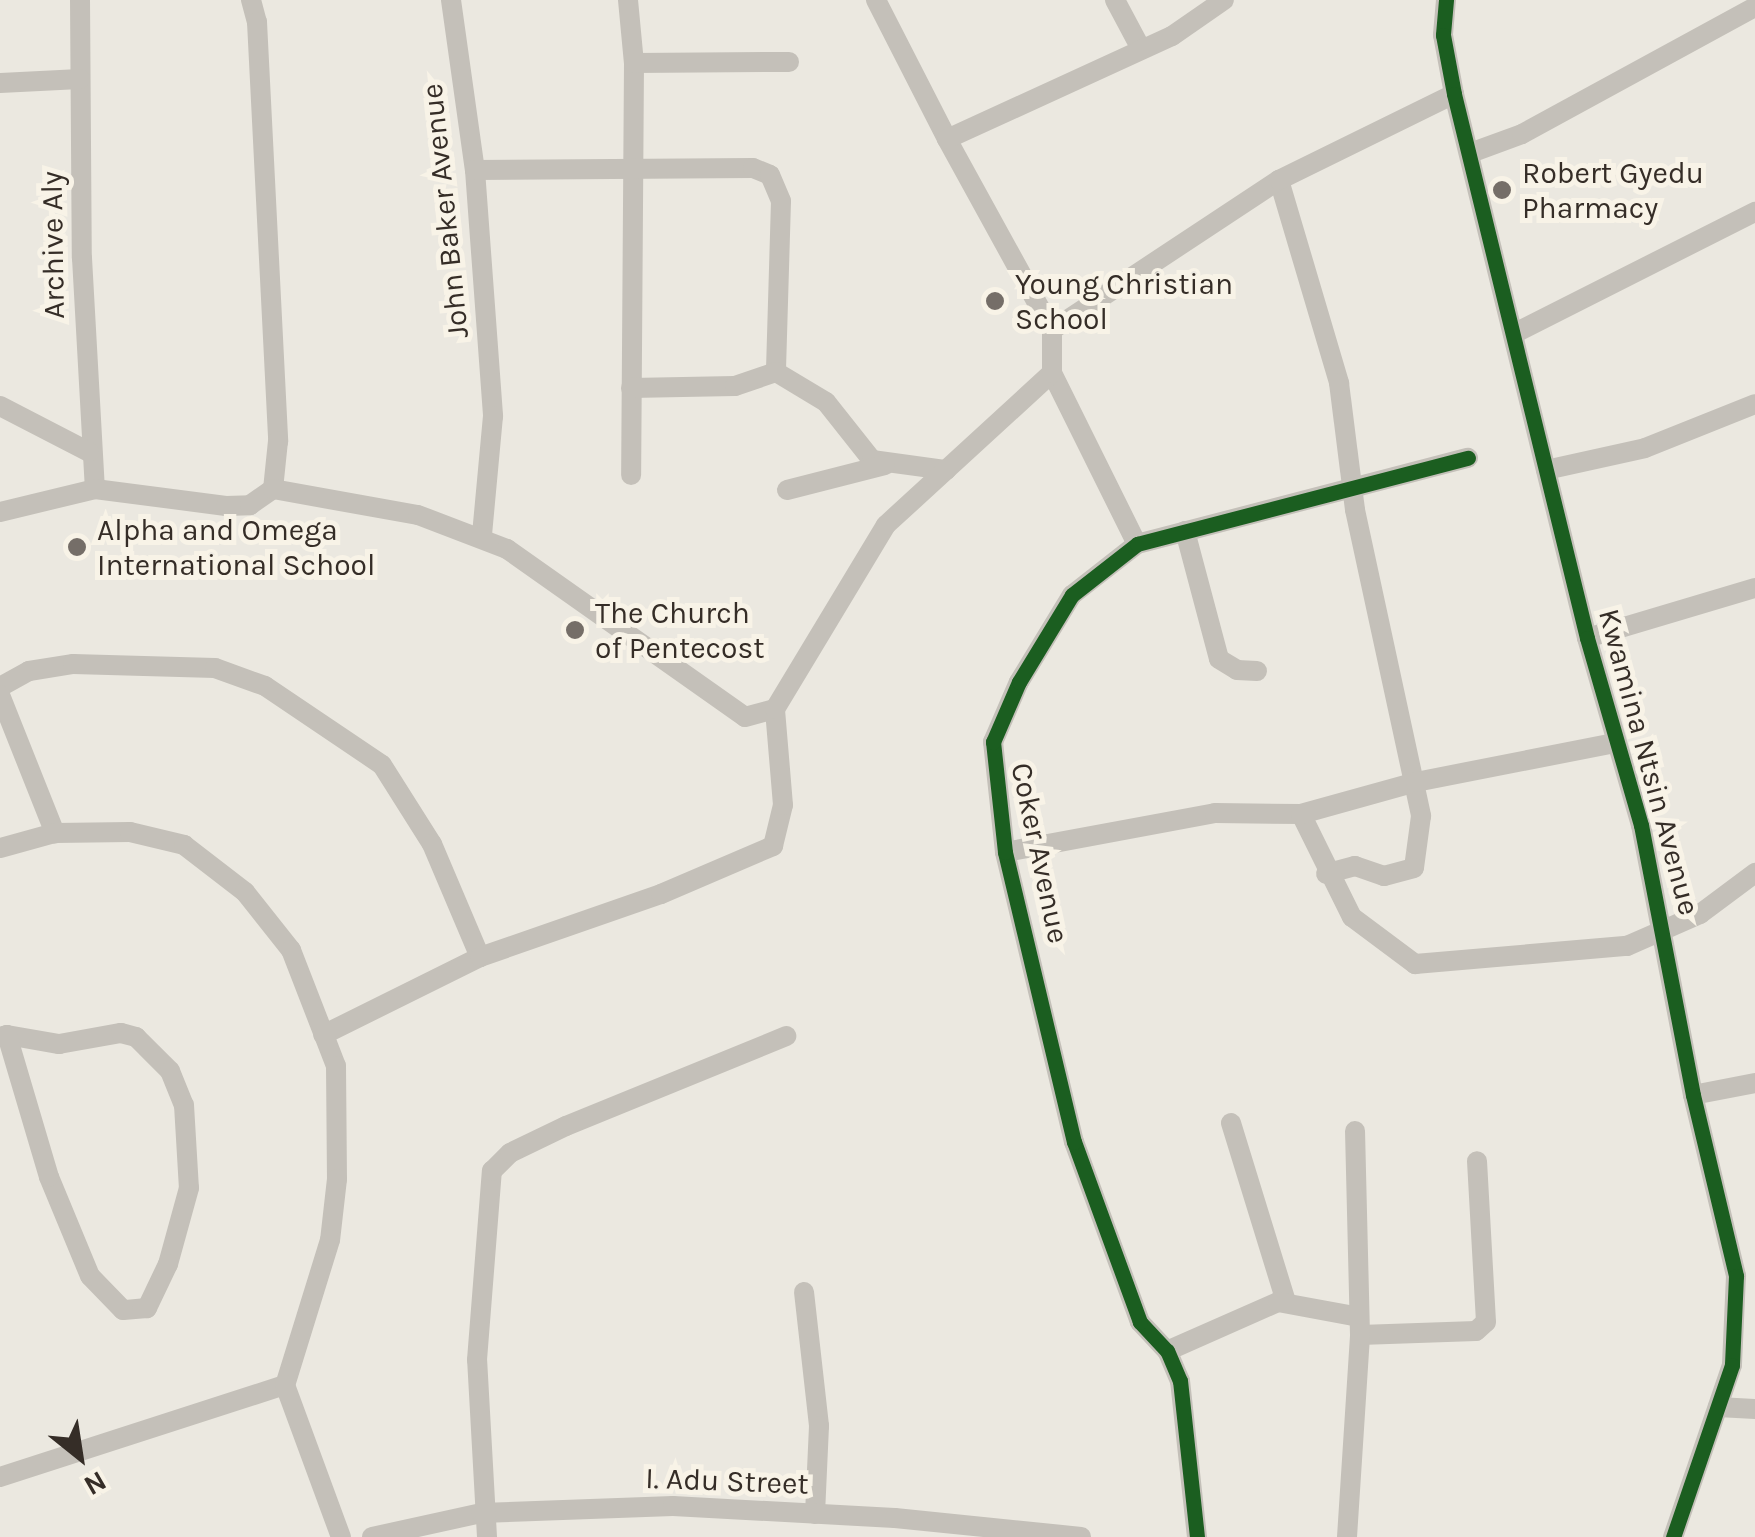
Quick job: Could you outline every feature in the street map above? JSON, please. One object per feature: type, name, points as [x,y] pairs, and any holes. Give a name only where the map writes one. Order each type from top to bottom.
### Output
[{"type":"street","name":"Archive Aly","points":[[80,0],[90,452],[95,488]]},
{"type":"street","points":[[251,0],[257,22],[278,440],[273,489]]},
{"type":"street","name":"John Baker Avenue","points":[[452,0],[475,170],[493,416],[482,534]]},
{"type":"street","points":[[628,0],[634,63],[631,476]]},
{"type":"street","points":[[876,0],[1052,330],[1052,373],[1137,544]]},
{"type":"street","points":[[1116,0],[1141,48]]},
{"type":"street","points":[[947,139],[1212,14],[1224,0]]},
{"type":"street","points":[[1424,0],[1443,35]]},
{"type":"street","name":"Kwamina Ntsin Avenue","points":[[1446,0],[1443,35],[1454,94],[1473,152],[1546,470],[1666,932],[1693,1095],[1736,1276],[1738,1334],[1718,1407],[1673,1537]]},
{"type":"street","points":[[1473,152],[1522,134],[1755,7]]},
{"type":"street","points":[[634,63],[788,62]]},
{"type":"street","points":[[0,84],[80,78]]},
{"type":"street","points":[[1052,330],[1280,180],[1454,94]]},
{"type":"street","points":[[475,170],[752,168],[770,175],[781,202],[776,372]]},
{"type":"street","points":[[1280,180],[1331,346],[1352,484],[1421,816],[1414,868],[1384,876],[1356,866],[1326,874]]},
{"type":"street","points":[[1513,334],[1755,212]]},
{"type":"street","points":[[631,388],[735,386],[776,372],[826,402],[865,454],[887,464],[946,470]]},
{"type":"street","points":[[323,1035],[480,957],[648,900],[773,846],[784,805],[774,709],[886,525],[1052,373]]},
{"type":"street","points":[[1546,470],[1645,448],[1755,404]]},
{"type":"street","points":[[0,406],[90,452]]},
{"type":"street","name":"Coker Avenue","points":[[1197,1537],[1180,1381],[1167,1351],[1140,1322],[1074,1142],[1005,852],[991,762],[1006,711],[1072,595],[1137,544],[1352,484],[1468,458]]},
{"type":"street","points":[[787,490],[887,464]]},
{"type":"street","points":[[0,512],[95,488],[226,506],[250,505],[273,489],[482,534],[745,717],[774,709]]},
{"type":"street","points":[[1185,531],[1219,659],[1237,670],[1257,671]]},
{"type":"street","points":[[1588,638],[1755,588]]},
{"type":"street","points":[[56,833],[0,691],[29,671],[140,662],[215,668],[266,686],[382,765],[432,844],[480,957]]},
{"type":"street","points":[[1005,852],[1216,813],[1301,814],[1416,782],[1615,744]]},
{"type":"street","points":[[1301,814],[1326,874],[1352,917],[1415,964],[1627,946],[1666,932],[1755,873]]},
{"type":"street","points":[[0,848],[56,833],[130,832],[184,845],[212,861],[277,926],[336,1066],[337,1179],[330,1240],[285,1386],[341,1537]]},
{"type":"street","points":[[120,1032],[136,1037],[170,1071],[184,1106],[189,1188],[168,1264],[147,1308],[123,1310],[90,1276],[49,1177],[3,1036],[60,1044],[120,1032]]},
{"type":"street","points":[[487,1537],[481,1514],[477,1360],[492,1171],[510,1153],[566,1126],[786,1036]]},
{"type":"street","points":[[1693,1095],[1755,1083]]},
{"type":"street","points":[[1230,1123],[1286,1302]]},
{"type":"street","points":[[1347,1537],[1360,1326],[1355,1131]]},
{"type":"street","points":[[1167,1351],[1247,1311],[1286,1302],[1360,1326],[1476,1332],[1486,1322],[1477,1161]]},
{"type":"street","points":[[804,1292],[819,1426],[815,1514]]},
{"type":"street","points":[[0,1477],[285,1386]]},
{"type":"street","points":[[1718,1407],[1755,1409]]},
{"type":"street","name":"I. Adu Street","points":[[372,1537],[481,1514],[672,1506],[815,1514],[895,1527],[1082,1537]]},
{"type":"cycle path","points":[[1446,0],[1443,35],[1454,94],[1587,638],[1641,825],[1693,1095],[1736,1276],[1732,1365],[1673,1537]]},
{"type":"cycle path","points":[[1197,1537],[1180,1381],[1167,1351],[1140,1322],[1074,1142],[1005,852],[993,742],[1019,682],[1072,595],[1137,544],[1468,458]]},
{"type":"place","name":"Robert Gyedu Pharmacy","points":[[1502,190]]},
{"type":"place","name":"Young Christian School","points":[[995,301]]},
{"type":"place","name":"Alpha and Omega International School","points":[[77,547]]},
{"type":"place","name":"The Church of Pentecost","points":[[575,630]]}]
